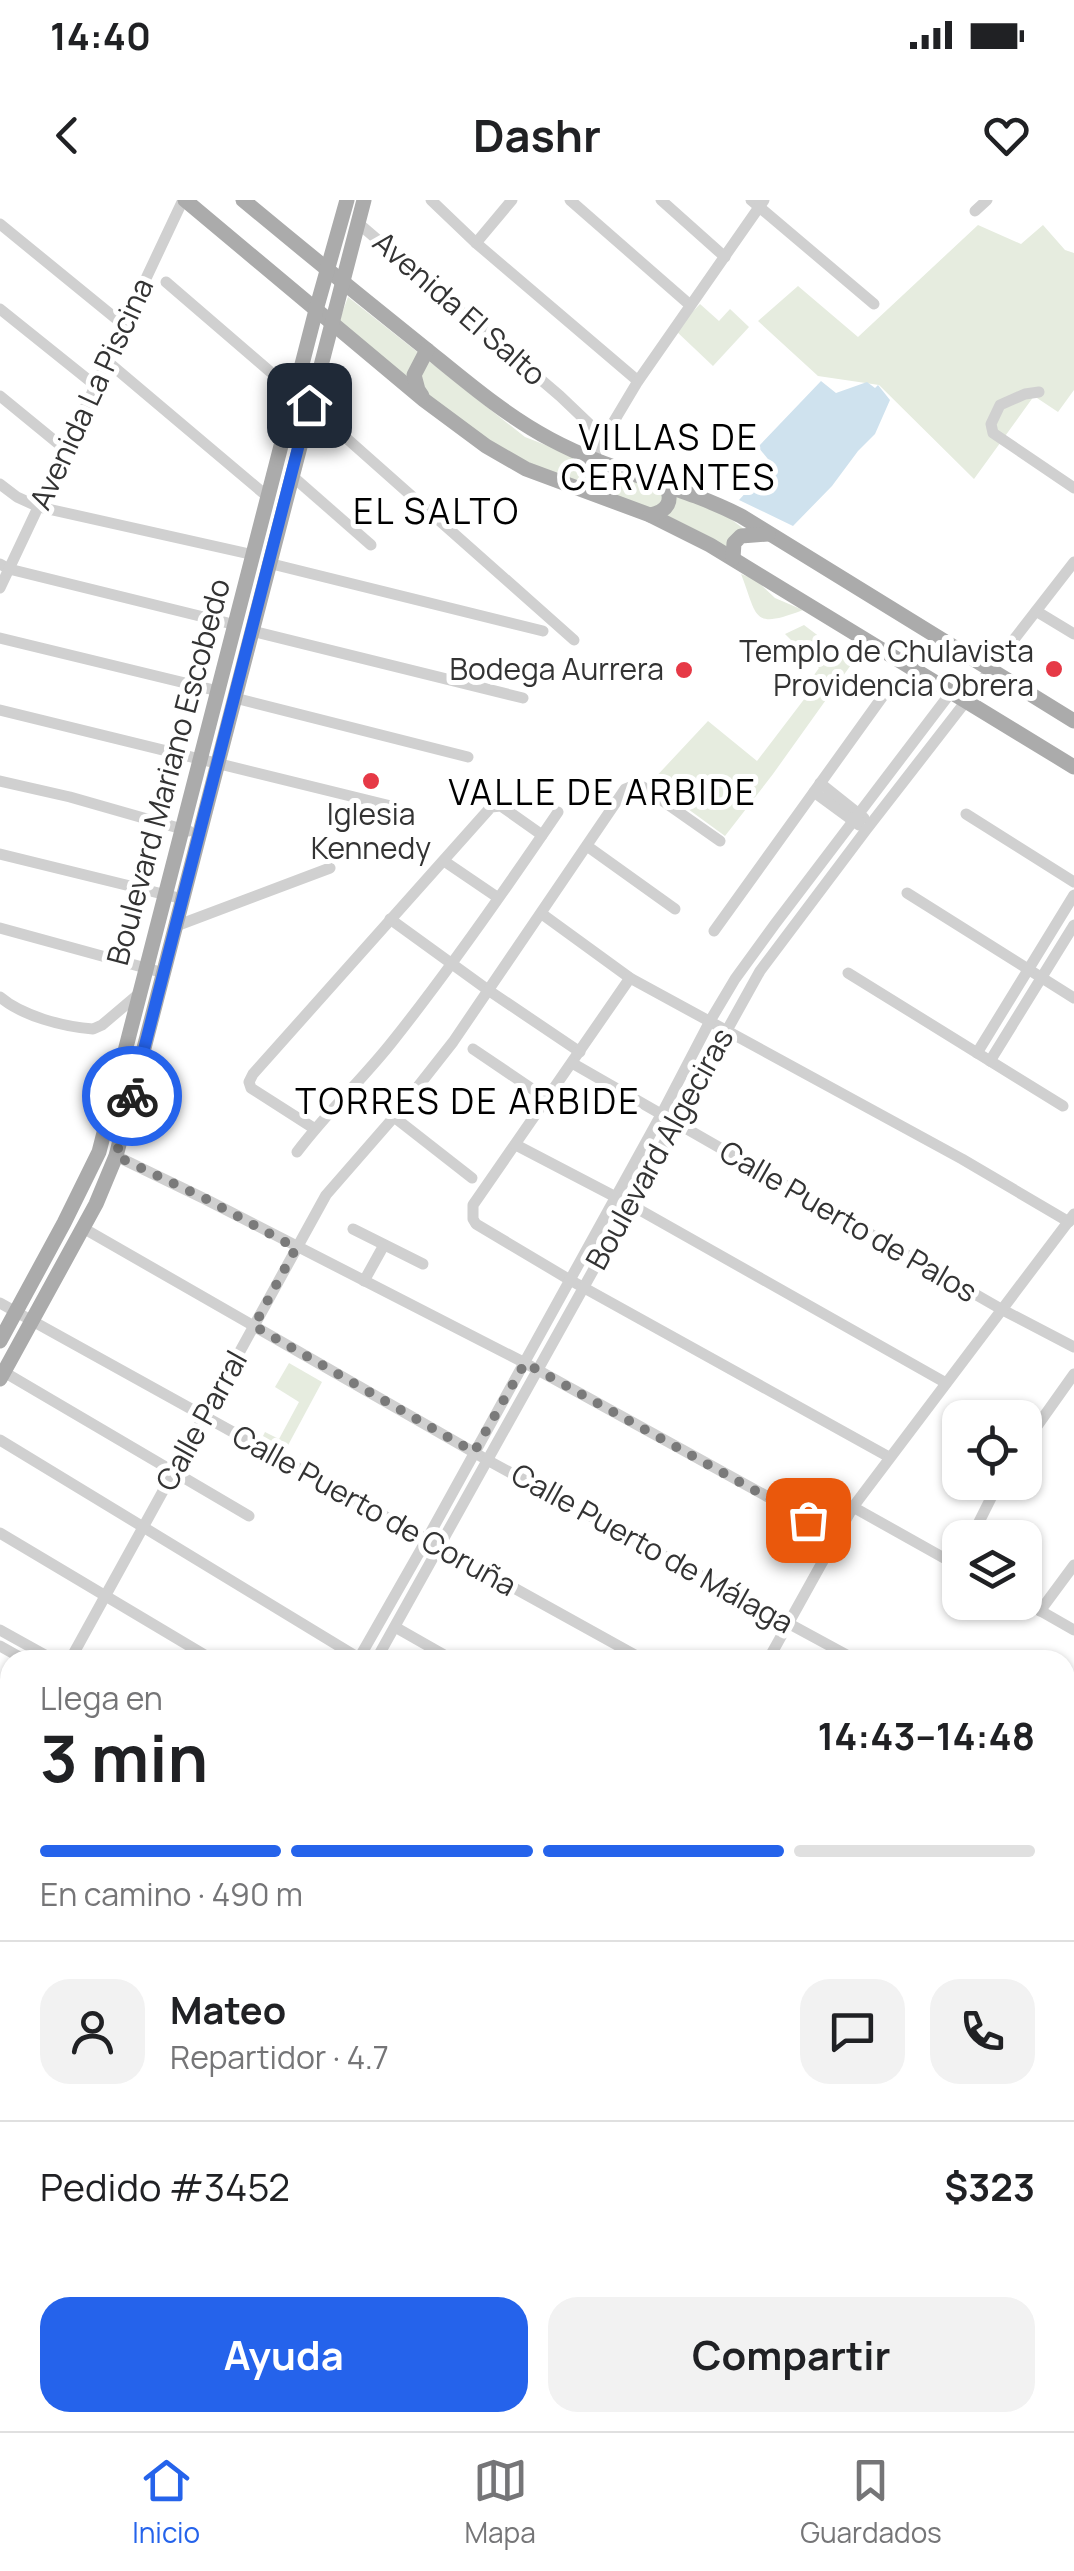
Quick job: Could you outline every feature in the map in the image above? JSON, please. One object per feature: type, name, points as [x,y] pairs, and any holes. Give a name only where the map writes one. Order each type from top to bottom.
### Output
[{"type":"main road","points":[[184,200],[470,436],[526,469],[650,515],[733,558],[1074,768]]},
{"type":"main road","points":[[243,200],[342,284],[525,425],[569,449],[724,507],[1074,722]]},
{"type":"main road","name":"Boulevard Mariano Escobedo","points":[[2,1375],[83,1228],[116,1156],[219,764],[261,559],[291,475],[364,200]]},
{"type":"main road","name":"Boulevard Mariano Escobedo","points":[[261,559],[268,497],[344,202]]},
{"type":"main road","points":[[424,400],[414,375],[428,350]]},
{"type":"main road","points":[[650,515],[669,504],[665,484]]},
{"type":"main road","points":[[733,558],[734,544],[741,536],[768,534]]},
{"type":"main road","name":"Boulevard Mariano Escobedo","points":[[0,1341],[95,1162],[218,692],[244,628]]},
{"type":"street","name":"Avenida La Piscina","points":[[0,588],[5,566],[39,507],[184,200]]},
{"type":"street","points":[[430,200],[638,381]]},
{"type":"street","points":[[476,243],[512,200]]},
{"type":"street","points":[[570,200],[690,305]]},
{"type":"street","points":[[661,200],[724,257]]},
{"type":"street","points":[[975,211],[987,200]]},
{"type":"street","points":[[592,458],[638,381],[758,202],[874,304]]},
{"type":"street","name":"Avenida El Salto","points":[[358,223],[603,437]]},
{"type":"street","points":[[0,224],[125,326]]},
{"type":"street","points":[[166,282],[296,394]]},
{"type":"street","points":[[0,309],[96,386]]},
{"type":"street","points":[[108,362],[268,497]]},
{"type":"street","points":[[1039,392],[1000,405],[991,424],[993,433],[1074,488]]},
{"type":"street","points":[[0,396],[66,450]]},
{"type":"street","points":[[309,405],[574,640]]},
{"type":"street","points":[[291,475],[372,545]]},
{"type":"street","points":[[0,484],[39,507],[542,631]]},
{"type":"street","name":"Boulevard Algeciras","points":[[365,1650],[744,965],[856,818],[959,696],[990,669],[1074,562]]},
{"type":"street","points":[[5,566],[523,698]]},
{"type":"street","points":[[1036,611],[1074,634]]},
{"type":"street","points":[[0,638],[218,692]]},
{"type":"street","points":[[714,931],[888,689]]},
{"type":"street","name":"Boulevard Algeciras","points":[[382,1650],[760,971],[869,826],[959,696]]},
{"type":"street","points":[[235,698],[468,758]]},
{"type":"street","points":[[0,710],[394,807]]},
{"type":"street","points":[[0,780],[200,834]]},
{"type":"street","name":"Calle Parral","points":[[75,1650],[326,1195],[453,1042],[626,788],[644,787],[720,841]]},
{"type":"street","points":[[817,788],[869,826]]},
{"type":"street","points":[[314,1129],[251,1088],[248,1082],[252,1074],[494,805],[542,835]]},
{"type":"street","points":[[297,1152],[390,1044],[558,812]]},
{"type":"street","points":[[966,814],[1074,882]]},
{"type":"street","points":[[586,846],[675,909]]},
{"type":"street","points":[[0,854],[183,899]]},
{"type":"street","points":[[444,861],[498,897]]},
{"type":"street","points":[[176,926],[330,868]]},
{"type":"street","points":[[907,893],[1074,998]]},
{"type":"street","points":[[977,1053],[1074,895]]},
{"type":"street","points":[[542,914],[630,978],[1071,1218],[853,1507],[774,1650]]},
{"type":"street","name":"Calle Puerto de Palos","points":[[390,919],[576,1057],[662,1115],[1000,1310],[1074,1347]]},
{"type":"street","points":[[990,1061],[1074,924]]},
{"type":"street","points":[[0,928],[163,976]]},
{"type":"street","points":[[848,973],[1063,1106]]},
{"type":"street","points":[[0,998],[28,1014],[93,1029],[163,976]]},
{"type":"street","points":[[630,978],[473,1205],[471,1214],[476,1224],[889,1457]]},
{"type":"street","points":[[472,1050],[548,1099]]},
{"type":"street","points":[[394,1116],[472,1178]]},
{"type":"street","points":[[516,1145],[631,1205],[946,1383]]},
{"type":"street","points":[[116,1156],[525,1363],[837,1536]]},
{"type":"street","name":"Calle Puerto de Málaga","points":[[83,1228],[489,1461],[837,1650]]},
{"type":"street","points":[[353,1229],[423,1264]]},
{"type":"street","points":[[364,1281],[384,1245]]},
{"type":"street","name":"Calle Puerto de Coruña","points":[[0,1304],[626,1650]]},
{"type":"street","points":[[1042,1419],[1074,1374]]},
{"type":"street","points":[[2,1375],[249,1516]]},
{"type":"street","points":[[0,1440],[345,1650]]},
{"type":"street","points":[[853,1507],[942,1555]]},
{"type":"street","points":[[0,1532],[197,1650]]},
{"type":"street","points":[[1042,1607],[1074,1565]]},
{"type":"street","points":[[1042,1611],[1074,1630]]},
{"type":"street","points":[[395,1626],[436,1650]]},
{"type":"street","points":[[0,1630],[36,1650]]},
{"type":"shaded area","points":[[978,225],[1021,244],[1043,225],[1065,250],[1074,253],[1074,390],[1058,412],[1034,396],[974,479],[879,385],[818,376],[758,321],[798,286],[858,337]]},
{"type":"shaded area","points":[[348,297],[525,437],[724,514],[748,532],[731,549],[486,443],[339,321]]},
{"type":"shaded area","points":[[700,304],[719,321],[730,309],[749,327],[713,366],[675,330]]},
{"type":"shaded area","points":[[741,574],[756,580],[775,598],[803,610],[774,619],[759,616]]},
{"type":"shaded area","points":[[804,625],[853,662],[725,836],[651,782],[708,721],[757,761],[818,681],[814,675],[819,668],[785,634]]},
{"type":"shaded area","points":[[289,1363],[322,1382],[286,1449],[263,1436],[265,1432],[279,1439],[299,1402],[275,1387]]},
{"type":"water","points":[[821,381],[836,393],[867,382],[875,388],[878,385],[890,400],[875,434],[793,526],[739,500],[772,464],[758,447]]},
{"type":"way so far","points":[[132,1096],[116,1156],[296,1248],[254,1326],[474,1452],[525,1363],[808,1520]]},
{"type":"place","name":"Templo de Chulavista Providencia Obrera","points":[[1054,669]]},
{"type":"place","name":"Bodega Aurrera","points":[[684,670]]},
{"type":"place","name":"Iglesia Kennedy","points":[[371,781]]},
{"type":"district","name":"VILLAS DE CERVANTES","points":[[669,458]]},
{"type":"district","name":"EL SALTO","points":[[437,512]]},
{"type":"district","name":"VALLE DE ARBIDE","points":[[603,793]]},
{"type":"district","name":"TORRES DE ARBIDE","points":[[468,1102]]},
{"type":"route","points":[[132,1096],[309,405]]}]
